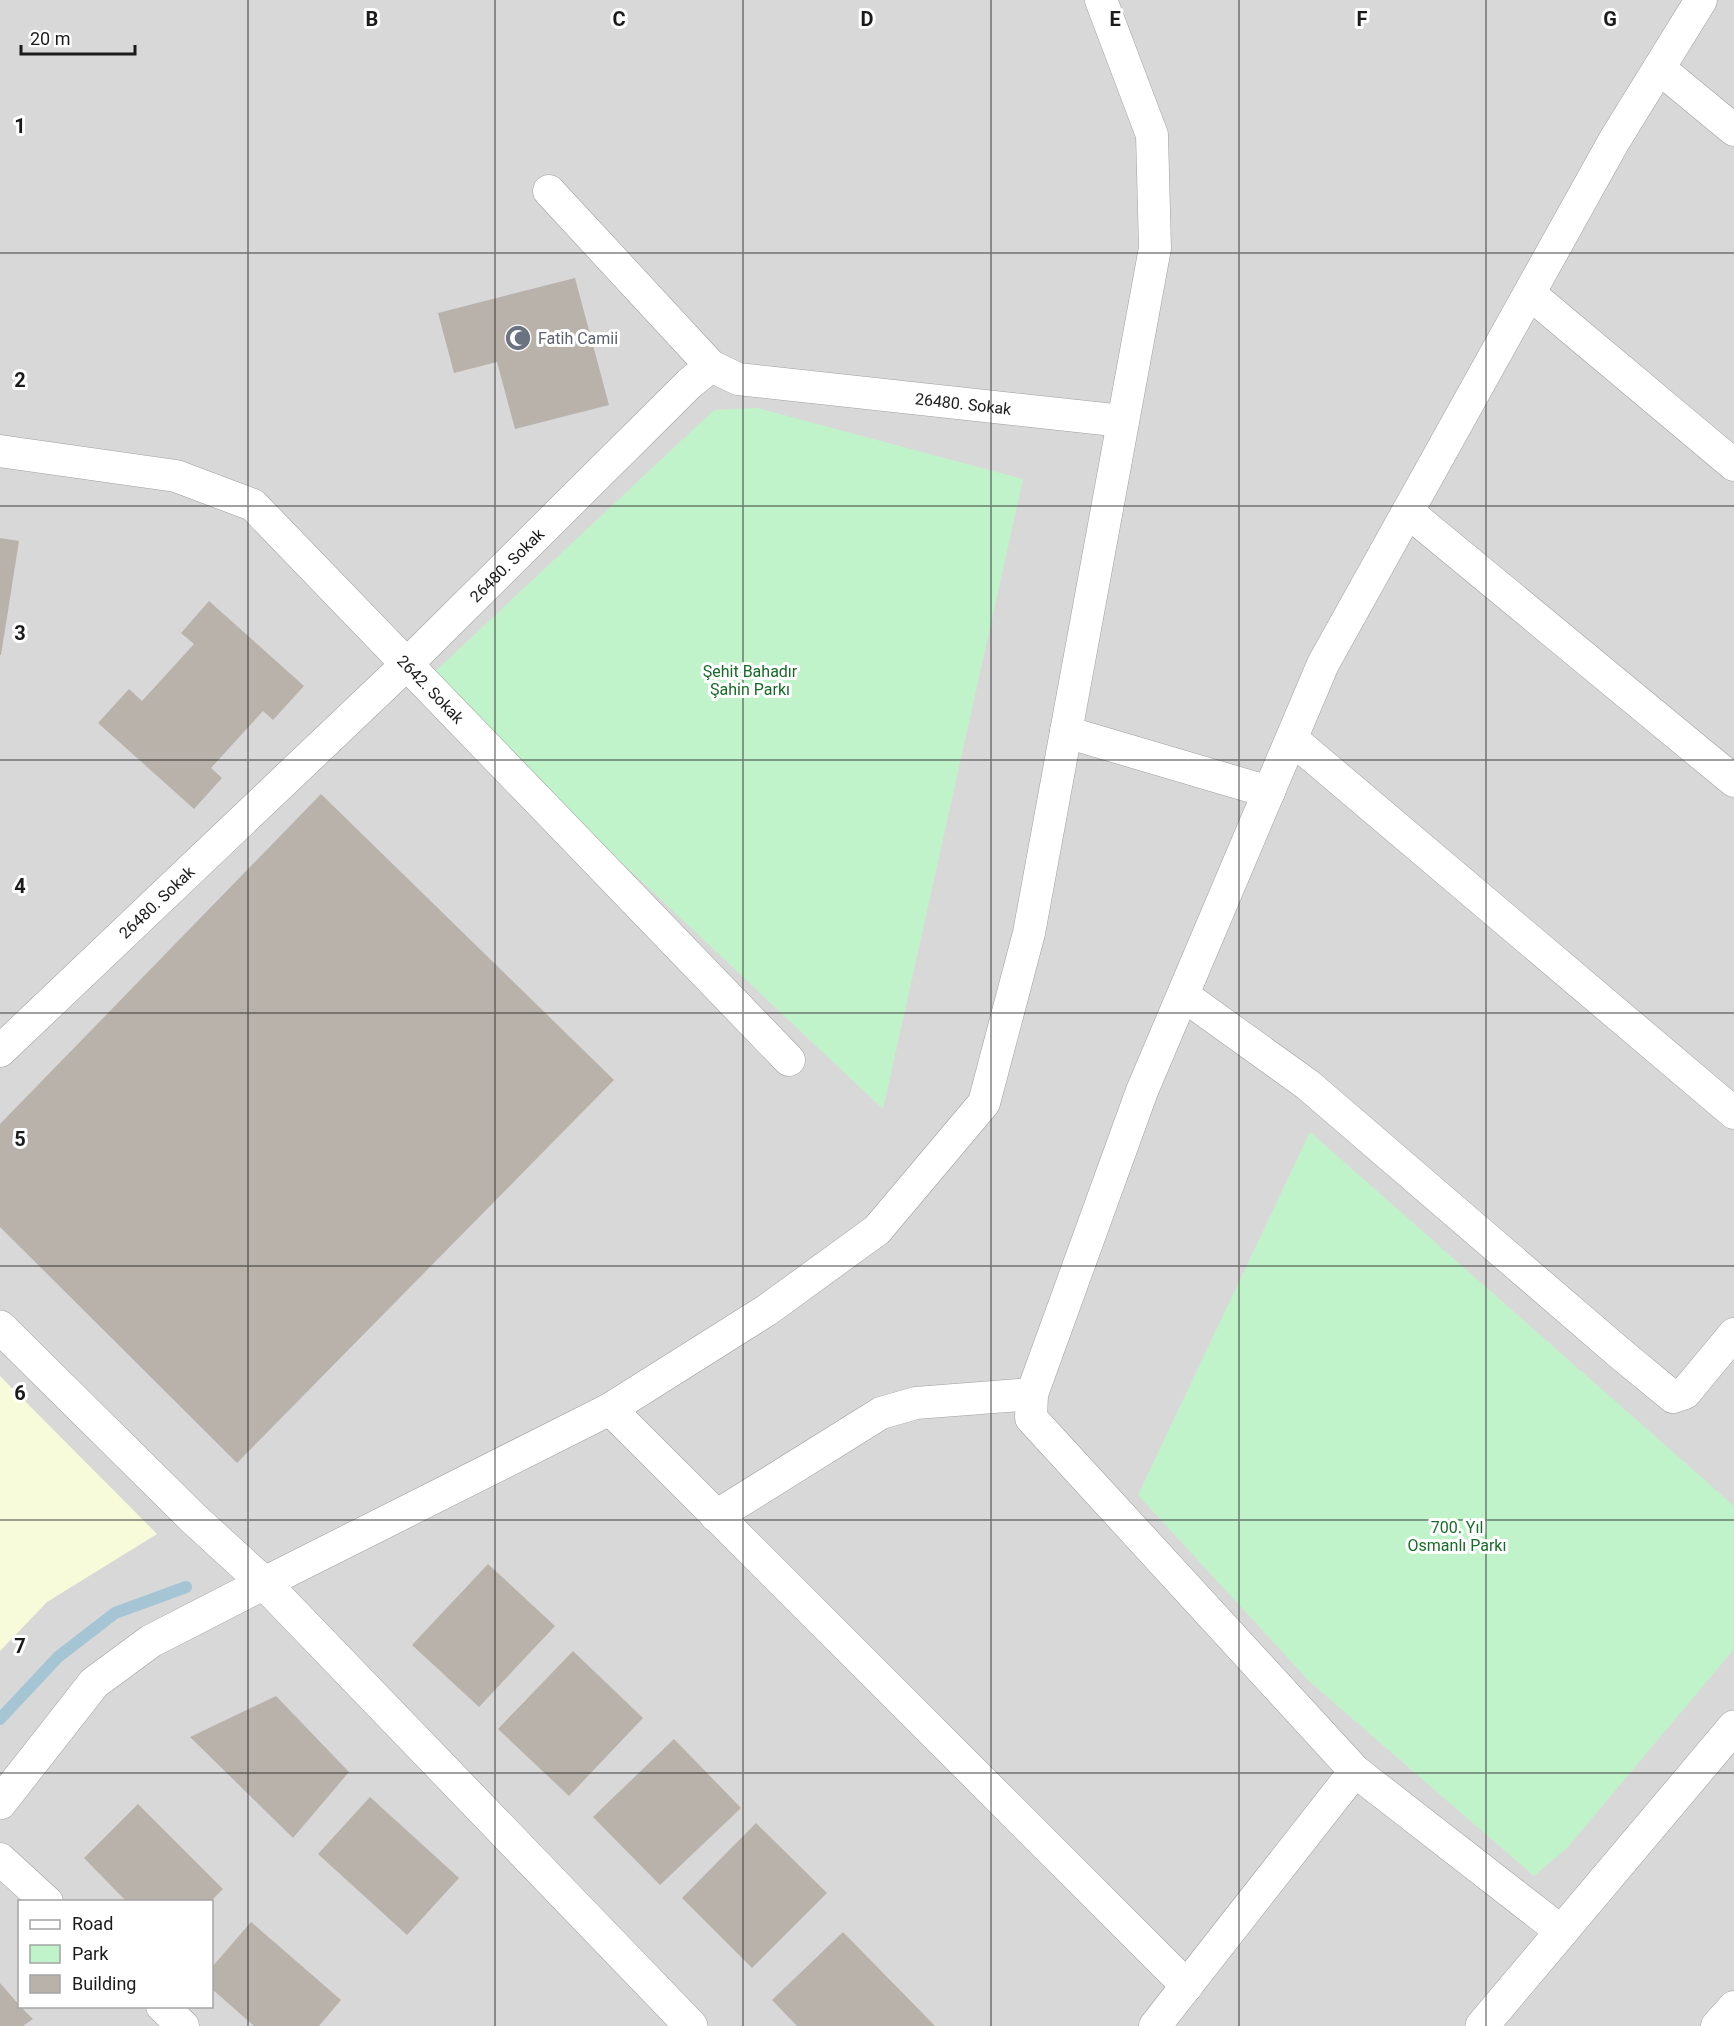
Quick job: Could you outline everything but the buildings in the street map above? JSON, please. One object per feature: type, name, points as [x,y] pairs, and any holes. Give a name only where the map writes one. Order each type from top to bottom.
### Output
[{"type":"street","points":[[0,1803],[94,1683],[151,1641],[610,1409],[767,1310],[877,1230],[984,1103],[1029,933],[1155,248],[1152,135],[1101,0]]},
{"type":"street","points":[[1562,1932],[1355,1771],[1031,1418],[1032,1394],[1142,1091],[1323,664],[1614,141],[1701,0]]},
{"type":"street","points":[[1659,68],[1734,130]]},
{"type":"street","points":[[549,191],[711,366]]},
{"type":"street","points":[[1530,294],[1734,465]]},
{"type":"street","name":"26480. Sokak","points":[[0,1051],[406,664],[690,383],[711,366],[738,379],[1123,421]]},
{"type":"street","name":"2642. Sokak","points":[[0,451],[176,476],[253,505],[789,1060]]},
{"type":"street","points":[[1408,512],[1734,781]]},
{"type":"street","points":[[1066,732],[1269,792]]},
{"type":"street","points":[[1292,739],[1734,1113]]},
{"type":"street","points":[[1183,995],[1308,1085],[1673,1397],[1685,1393],[1734,1334]]},
{"type":"street","points":[[0,1327],[193,1518],[264,1583],[691,2026]]},
{"type":"street","points":[[716,1516],[880,1413],[916,1402],[1032,1394]]},
{"type":"street","points":[[610,1409],[1186,1986]]},
{"type":"street","points":[[1482,2026],[1734,1727]]},
{"type":"street","points":[[1155,2026],[1355,1771]]},
{"type":"street","points":[[0,1859],[45,1900]]},
{"type":"street","points":[[1717,2026],[1734,2007]]},
{"type":"street","points":[[163,2008],[183,2026]]},
{"type":"shaded area","points":[[0,0],[1734,0],[1734,2026],[0,2026]]},
{"type":"shaded area","points":[[0,1376],[157,1534],[47,1602],[0,1651]]},
{"type":"green space","name":"Şehit Bahadır Şahin Parkı","points":[[757,408],[1023,479],[883,1109],[427,679],[714,410]]},
{"type":"green space","name":"700. Yıl Osmanlı Parkı","points":[[1310,1132],[1734,1506],[1734,1649],[1567,1848],[1534,1876],[1310,1682],[1138,1495]]},
{"type":"waterway","points":[[0,1719],[58,1657],[115,1613],[186,1587]]},
{"type":"place","name":"Fatih Camii","points":[[518,338]]}]
